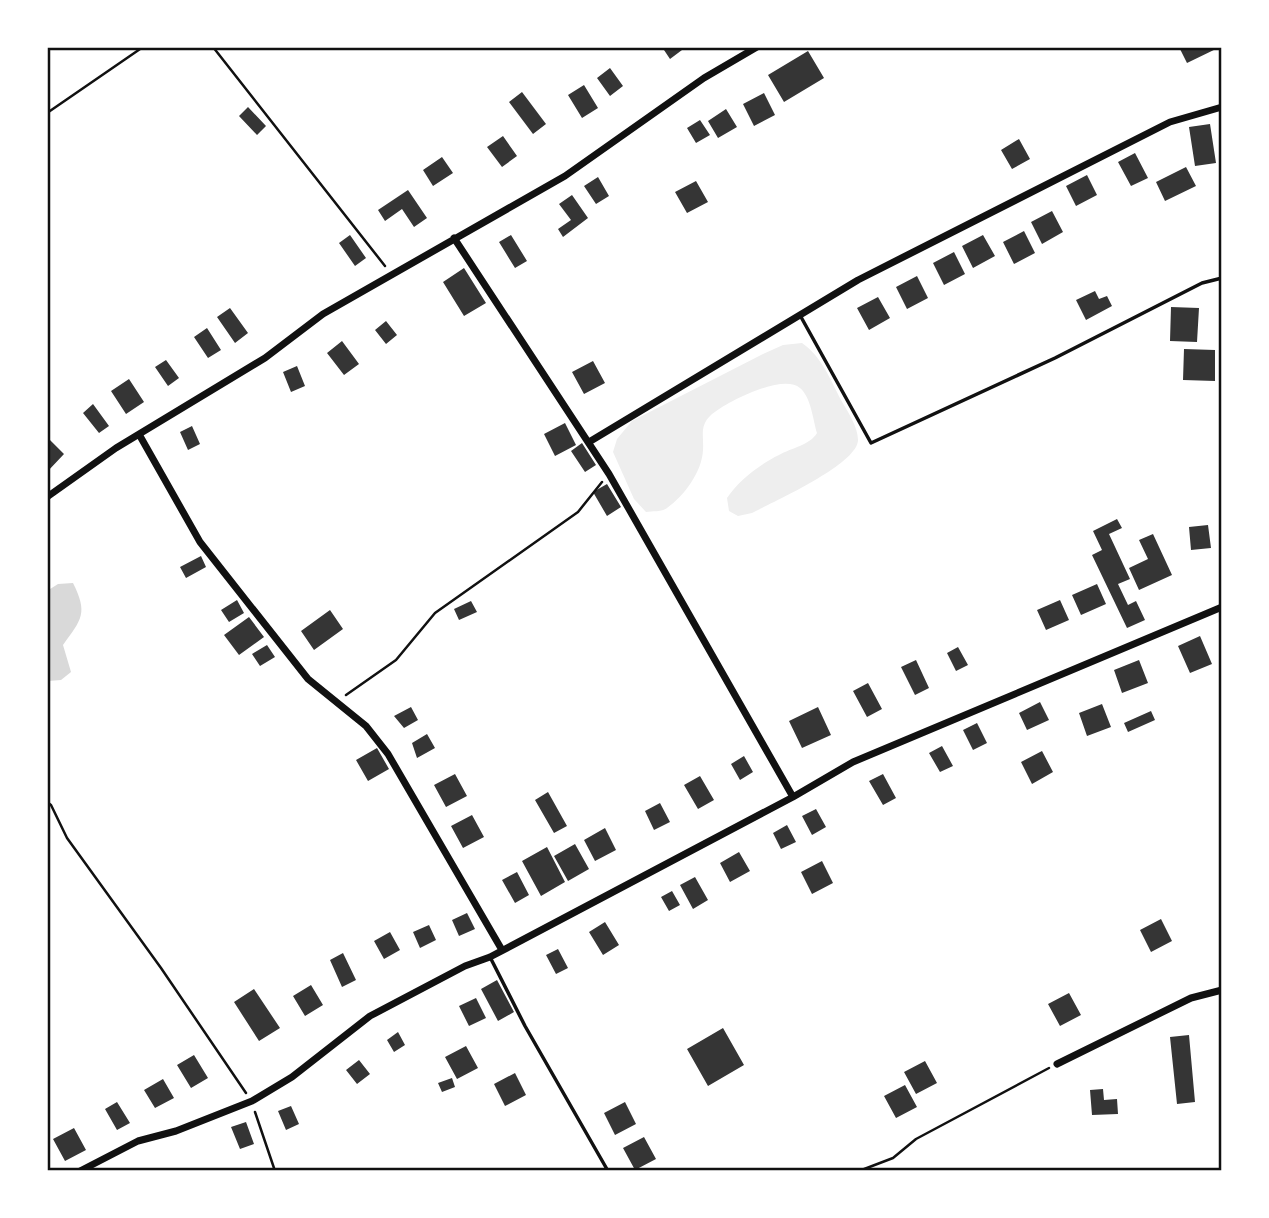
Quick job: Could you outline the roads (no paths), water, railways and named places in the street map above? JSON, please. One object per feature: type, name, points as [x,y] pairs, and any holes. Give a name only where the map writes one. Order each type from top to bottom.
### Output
[{"type":"street","points":[[47,497],[116,448],[140,436],[265,358],[323,314],[565,176],[704,78],[757,47]]},
{"type":"street","points":[[589,442],[801,317],[858,280],[1170,122],[1222,107]]},
{"type":"street","points":[[454,238],[609,474],[793,797]]},
{"type":"street","points":[[140,436],[200,542],[308,679],[366,726],[388,754],[502,950]]},
{"type":"street","points":[[80,1171],[138,1141],[176,1131],[252,1101],[292,1077],[370,1016],[465,965],[490,957],[793,797],[853,762],[1222,607]]},
{"type":"street","points":[[1057,1064],[1191,998],[1222,990]]},
{"type":"lane","points":[[801,317],[871,443],[1055,358],[1202,283],[1222,278]]},
{"type":"lane","points":[[490,957],[525,1026],[608,1171]]}]
